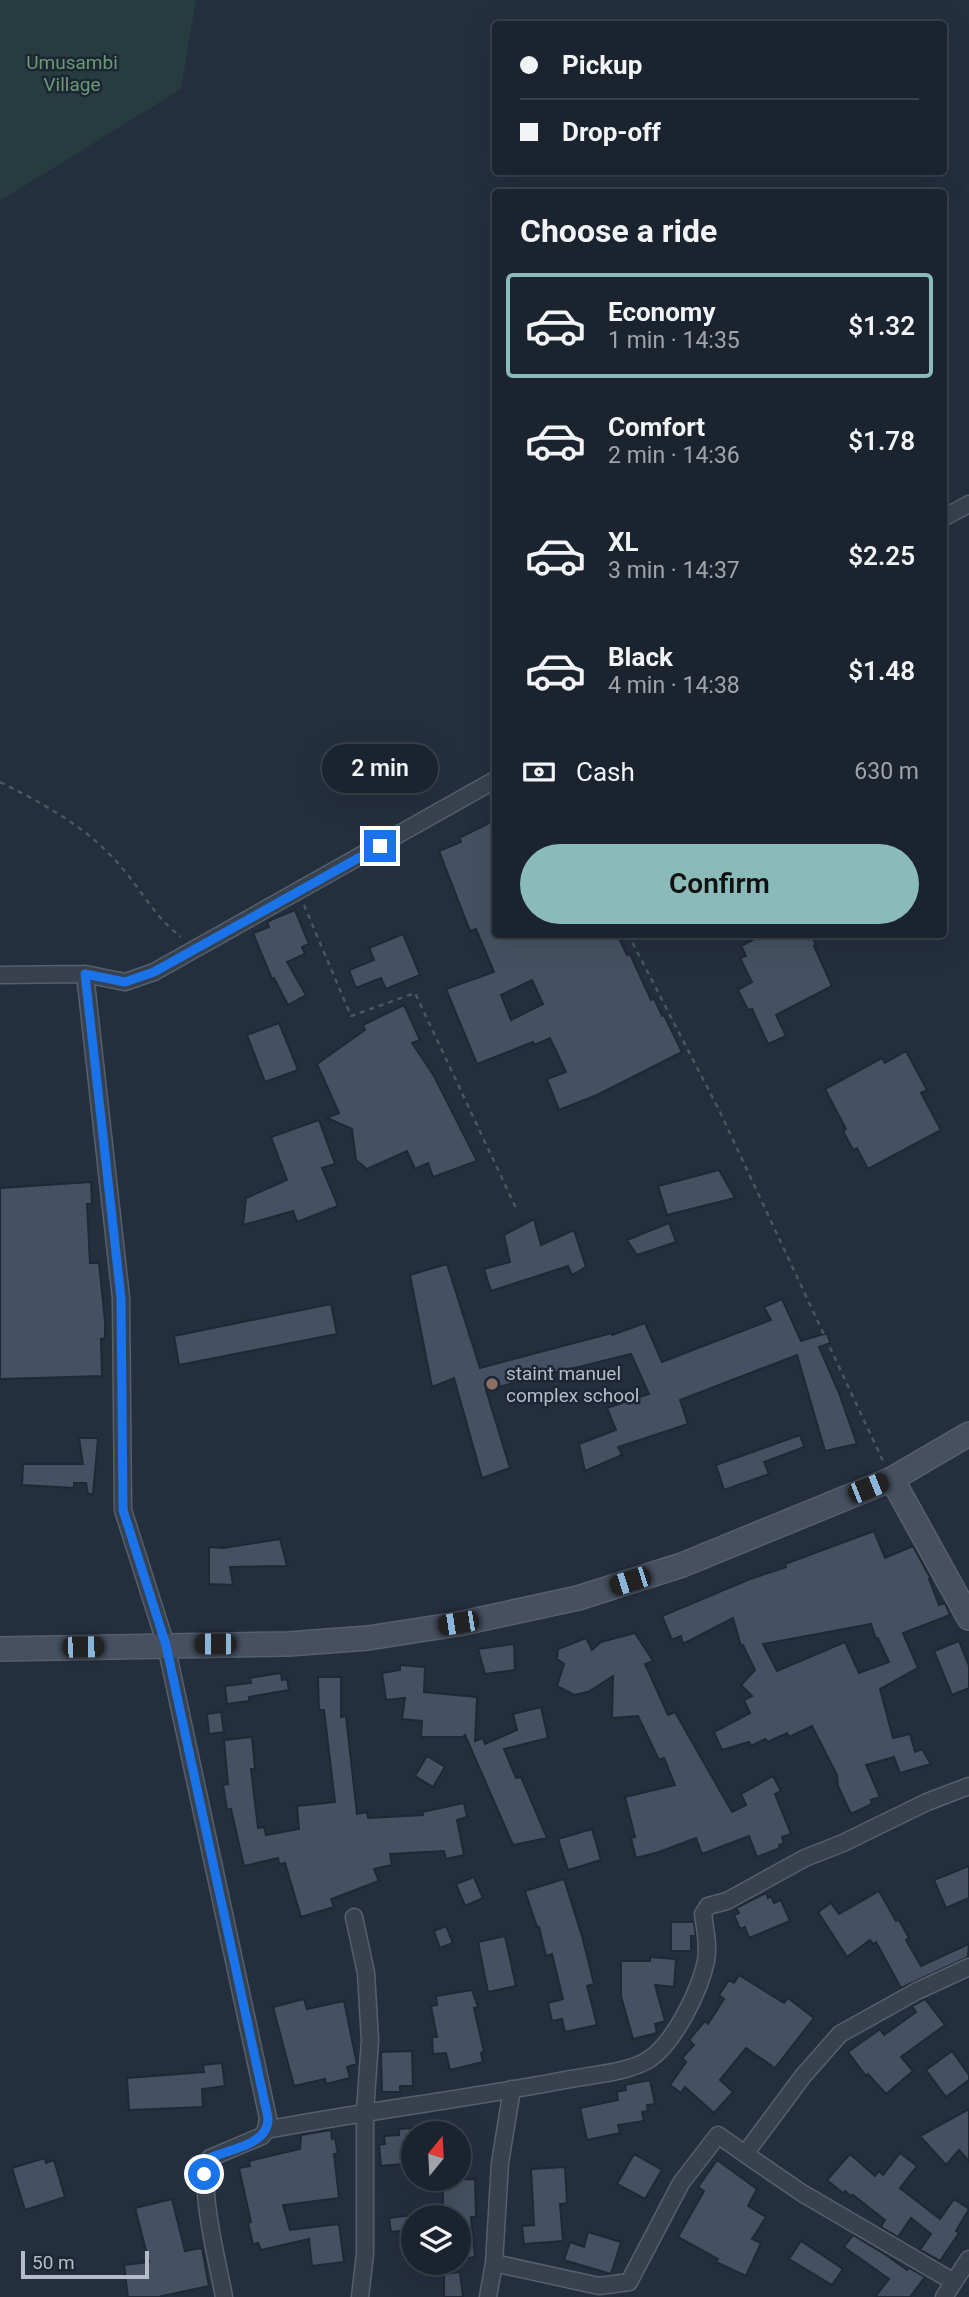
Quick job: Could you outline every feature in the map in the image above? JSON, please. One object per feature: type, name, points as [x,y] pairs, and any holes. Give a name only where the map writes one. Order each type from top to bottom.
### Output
[{"type":"street","points":[[947,516],[969,503]]},
{"type":"street","points":[[0,975],[85,974],[125,982],[154,972],[492,782]]},
{"type":"street","points":[[85,974],[121,1298],[123,1510],[166,1645],[268,2118],[262,2136],[210,2158],[206,2165],[204,2185],[224,2297]]},
{"type":"street","points":[[0,1649],[288,1644],[368,1638],[458,1623],[578,1598],[682,1565],[892,1479],[969,1434]]},
{"type":"street","points":[[892,1479],[969,1618]]},
{"type":"street","points":[[266,2130],[512,2089],[634,2066],[649,2060],[669,2039],[698,1986],[706,1961],[707,1930],[703,1913],[708,1906],[727,1901],[806,1858],[927,1802],[969,1786]]},
{"type":"street","points":[[354,1917],[366,1973],[370,2040],[365,2112],[365,2254],[360,2297]]},
{"type":"street","points":[[745,2154],[803,2076],[840,2034],[917,1991],[969,1967]]},
{"type":"street","points":[[488,2297],[494,2263],[500,2163],[512,2089]]},
{"type":"street","points":[[494,2263],[599,2286],[629,2282],[681,2183],[718,2135],[802,2193],[954,2282]]},
{"type":"street","points":[[944,2297],[969,2259]]},
{"type":"path","points":[[0,782],[86,832],[116,860],[169,928],[202,945]]},
{"type":"path","points":[[299,892],[351,1016],[415,993],[516,1208]]},
{"type":"path","points":[[630,938],[720,1112],[892,1479]]},
{"type":"green space","name":"Umusambi Village","points":[[0,0],[196,0],[181,89],[0,201]]},
{"type":"building","points":[[492,822],[492,938],[619,938],[627,955],[630,954],[651,1000],[654,998],[662,1016],[664,1015],[682,1052],[597,1095],[559,1110],[547,1079],[566,1072],[550,1038],[477,1064],[446,989],[494,972],[476,929],[470,931],[439,851],[461,842],[459,838]],"holes":[[[532,980],[543,1004],[511,1020],[501,995]]]},
{"type":"building","points":[[295,910],[309,944],[302,947],[305,954],[287,962],[306,995],[288,1005],[274,978],[272,979],[253,933],[269,927],[267,922]]},
{"type":"building","points":[[403,934],[420,975],[386,989],[381,978],[356,988],[349,970],[374,960],[369,948]]},
{"type":"building","points":[[756,938],[813,938],[832,986],[776,1015],[786,1036],[768,1044],[752,1009],[748,1010],[738,990],[752,982],[740,958],[746,956],[741,946]]},
{"type":"building","points":[[404,1005],[420,1040],[412,1043],[434,1076],[477,1161],[433,1177],[428,1163],[415,1169],[407,1151],[367,1169],[356,1160],[352,1129],[327,1118],[339,1113],[317,1064],[365,1030],[363,1025]]},
{"type":"building","points":[[279,1023],[298,1070],[265,1082],[247,1035]]},
{"type":"building","points":[[906,1051],[927,1090],[921,1093],[941,1130],[868,1169],[857,1148],[853,1150],[843,1131],[846,1129],[825,1089],[882,1058],[885,1063]]},
{"type":"building","points":[[319,1120],[335,1164],[322,1168],[338,1206],[297,1222],[293,1211],[243,1225],[246,1198],[287,1180],[271,1137]]},
{"type":"building","points":[[719,1170],[735,1198],[667,1215],[658,1186]]},
{"type":"building","points":[[91,1182],[92,1204],[87,1204],[90,1263],[99,1263],[105,1321],[105,1338],[101,1339],[102,1376],[0,1379],[0,1188]]},
{"type":"building","points":[[534,1219],[541,1245],[574,1230],[586,1267],[572,1275],[568,1266],[491,1291],[484,1269],[510,1262],[504,1235]]},
{"type":"building","points":[[669,1223],[676,1242],[637,1255],[627,1240]]},
{"type":"building","points":[[447,1264],[480,1368],[612,1335],[645,1323],[662,1362],[771,1320],[764,1307],[782,1299],[801,1341],[827,1333],[830,1343],[819,1347],[857,1444],[825,1451],[797,1355],[680,1400],[688,1424],[618,1447],[622,1455],[585,1471],[579,1444],[616,1430],[607,1408],[649,1394],[631,1354],[486,1390],[510,1468],[482,1478],[454,1378],[432,1387],[410,1275]]},
{"type":"building","points":[[331,1304],[337,1334],[179,1365],[174,1336]]},
{"type":"building","points":[[800,1435],[804,1447],[764,1462],[769,1474],[724,1490],[716,1465]]},
{"type":"building","points":[[79,1438],[98,1438],[93,1494],[88,1494],[86,1483],[74,1483],[74,1488],[22,1485],[23,1464],[83,1464]]},
{"type":"building","points":[[874,1531],[885,1558],[913,1546],[931,1579],[939,1605],[945,1603],[950,1615],[903,1633],[918,1668],[880,1689],[893,1738],[910,1734],[915,1752],[922,1749],[931,1764],[900,1773],[894,1757],[866,1765],[880,1797],[851,1814],[838,1786],[837,1775],[812,1726],[789,1737],[787,1733],[768,1742],[765,1739],[751,1746],[749,1742],[722,1750],[714,1732],[750,1713],[744,1700],[752,1696],[741,1685],[755,1670],[743,1645],[741,1646],[733,1618],[683,1644],[681,1636],[672,1640],[662,1616],[786,1567],[785,1564]],"holes":[[[871,1624],[876,1639],[878,1638],[889,1662],[859,1673],[845,1642],[777,1671],[763,1644]]]},
{"type":"building","points":[[280,1539],[287,1566],[230,1567],[233,1585],[209,1584],[209,1547],[224,1548]]},
{"type":"building","points":[[635,1633],[653,1661],[645,1664],[668,1715],[675,1712],[732,1812],[746,1805],[741,1794],[773,1776],[781,1791],[775,1794],[791,1834],[782,1837],[784,1843],[779,1845],[780,1848],[757,1857],[749,1836],[702,1854],[696,1838],[636,1858],[631,1838],[635,1837],[625,1797],[675,1785],[664,1758],[659,1760],[638,1716],[612,1718],[613,1676],[588,1692],[574,1695],[557,1686],[564,1664],[557,1659],[558,1649],[586,1638],[592,1650],[601,1642]]},
{"type":"building","points":[[959,1641],[969,1666],[969,1688],[952,1695],[934,1651]]},
{"type":"building","points":[[514,1644],[515,1670],[485,1674],[478,1649]]},
{"type":"building","points":[[400,1665],[425,1667],[424,1692],[477,1697],[475,1741],[483,1738],[485,1744],[517,1730],[513,1714],[541,1707],[548,1738],[504,1749],[516,1778],[521,1777],[547,1838],[513,1845],[465,1735],[421,1737],[422,1721],[402,1719],[405,1698],[386,1700],[382,1673],[400,1670]]},
{"type":"building","points":[[281,1673],[282,1680],[287,1679],[289,1690],[227,1704],[225,1686],[251,1683],[250,1678]]},
{"type":"building","points":[[318,1677],[341,1677],[341,1717],[346,1716],[357,1814],[367,1812],[368,1818],[423,1815],[422,1812],[464,1803],[467,1817],[457,1820],[464,1855],[446,1859],[444,1851],[390,1854],[392,1865],[374,1869],[379,1881],[331,1899],[334,1907],[301,1917],[285,1863],[279,1864],[278,1858],[244,1866],[231,1809],[227,1810],[223,1785],[228,1784],[224,1740],[252,1737],[255,1769],[251,1769],[258,1828],[264,1827],[266,1835],[299,1829],[297,1806],[335,1802],[324,1710],[319,1710]]},
{"type":"building","points":[[221,1712],[224,1732],[209,1734],[207,1714]]},
{"type":"building","points":[[427,1756],[445,1767],[433,1787],[415,1776]]},
{"type":"building","points":[[592,1829],[601,1860],[568,1870],[558,1839]]},
{"type":"building","points":[[969,1866],[969,1898],[946,1908],[934,1880]]},
{"type":"building","points":[[474,1877],[483,1898],[465,1906],[456,1884]]},
{"type":"building","points":[[564,1879],[594,1984],[587,1986],[597,2025],[565,2032],[562,2019],[552,2021],[548,2003],[563,1999],[552,1954],[546,1956],[539,1927],[525,1891]]},
{"type":"building","points":[[879,1891],[896,1921],[899,1920],[909,1938],[906,1940],[921,1966],[969,1944],[968,1957],[901,1988],[876,1942],[873,1944],[870,1940],[847,1957],[818,1912],[831,1903],[839,1914]]},
{"type":"building","points":[[766,1893],[774,1903],[781,1900],[790,1921],[749,1938],[745,1927],[740,1929],[734,1915],[739,1913],[736,1908]]},
{"type":"building","points":[[671,1922],[694,1922],[696,1936],[691,1936],[691,1951],[671,1951]]},
{"type":"building","points":[[446,1926],[453,1943],[440,1948],[434,1931]]},
{"type":"building","points":[[505,1936],[516,1986],[488,1992],[478,1942]]},
{"type":"building","points":[[650,1957],[676,1959],[674,1987],[655,1985],[665,2021],[655,2024],[657,2033],[633,2039],[621,1996],[621,1961],[650,1961]]},
{"type":"building","points":[[739,1975],[784,2003],[788,1998],[814,2018],[775,2068],[746,2048],[720,2080],[733,2092],[714,2113],[685,2087],[681,2093],[670,2085],[686,2062],[682,2058],[694,2045],[689,2040],[705,2021],[708,2024],[724,1999],[719,1995],[729,1980],[734,1983]]},
{"type":"building","points":[[472,1990],[478,2007],[474,2008],[484,2052],[481,2053],[483,2062],[450,2070],[446,2053],[433,2054],[432,2037],[437,2037],[431,2006],[437,2005],[436,1996]]},
{"type":"building","points":[[304,1999],[307,2009],[344,2001],[357,2064],[347,2067],[350,2078],[326,2084],[325,2079],[294,2086],[273,2007]]},
{"type":"building","points":[[925,1999],[945,2025],[901,2057],[913,2071],[886,2094],[868,2074],[866,2076],[848,2052],[880,2029],[884,2035],[916,2012],[912,2006]]},
{"type":"building","points":[[412,2051],[413,2086],[400,2086],[400,2092],[382,2092],[381,2052]]},
{"type":"building","points":[[952,2051],[969,2075],[969,2080],[946,2097],[926,2070]]},
{"type":"building","points":[[222,2063],[225,2086],[202,2089],[203,2107],[129,2110],[127,2078],[204,2072],[203,2065]]},
{"type":"building","points":[[650,2080],[655,2104],[647,2105],[648,2111],[642,2112],[644,2121],[618,2125],[620,2133],[587,2140],[580,2108],[618,2100],[617,2092],[626,2090],[625,2085]]},
{"type":"building","points":[[969,2109],[969,2161],[959,2150],[946,2165],[920,2136]]},
{"type":"building","points":[[399,2129],[401,2164],[381,2166],[379,2145],[385,2144],[384,2136],[399,2135]]},
{"type":"building","points":[[331,2130],[338,2154],[334,2154],[339,2198],[283,2205],[290,2230],[339,2224],[344,2262],[312,2266],[309,2239],[261,2250],[258,2243],[253,2244],[239,2168],[250,2166],[249,2161],[300,2149],[301,2135]]},
{"type":"building","points":[[900,2153],[917,2166],[900,2188],[940,2219],[954,2199],[969,2209],[956,2231],[959,2233],[940,2261],[920,2250],[931,2234],[911,2218],[898,2237],[881,2227],[885,2220],[853,2195],[845,2191],[844,2194],[827,2180],[850,2154],[875,2176],[879,2171],[883,2175]]},
{"type":"building","points":[[634,2154],[662,2170],[645,2199],[617,2184]]},
{"type":"building","points":[[45,2158],[46,2163],[54,2160],[65,2197],[25,2210],[12,2168]]},
{"type":"building","points":[[717,2160],[757,2189],[748,2206],[766,2217],[752,2239],[761,2243],[746,2276],[716,2262],[718,2259],[678,2237],[704,2191],[698,2187]]},
{"type":"building","points":[[565,2167],[567,2203],[560,2204],[563,2241],[524,2244],[522,2226],[534,2225],[531,2169]]},
{"type":"building","points":[[471,2179],[475,2179],[476,2217],[471,2217],[471,2205],[443,2205],[443,2191],[471,2191]]},
{"type":"building","points":[[172,2199],[185,2251],[202,2248],[209,2286],[158,2297],[128,2297],[124,2265],[149,2262],[135,2208]]},
{"type":"building","points":[[401,2216],[401,2231],[391,2232],[389,2218]]},
{"type":"building","points":[[471,2217],[475,2257],[471,2257]]},
{"type":"building","points":[[588,2232],[621,2242],[611,2274],[564,2260],[570,2242],[584,2247]]},
{"type":"building","points":[[853,2235],[907,2270],[909,2268],[925,2277],[910,2297],[875,2297],[889,2279],[844,2247]]},
{"type":"building","points":[[801,2241],[843,2269],[832,2285],[789,2259]]},
{"type":"building","points":[[444,2275],[460,2275],[463,2297],[444,2297]]},
{"type":"place","name":"staint manuel complex school","points":[[492,1384]]},
{"type":"route","points":[[204,2174],[210,2158],[262,2136],[268,2125],[268,2118],[244,2019],[198,1788],[166,1645],[123,1510],[121,1298],[85,974],[125,982],[154,972],[380,846]]}]
